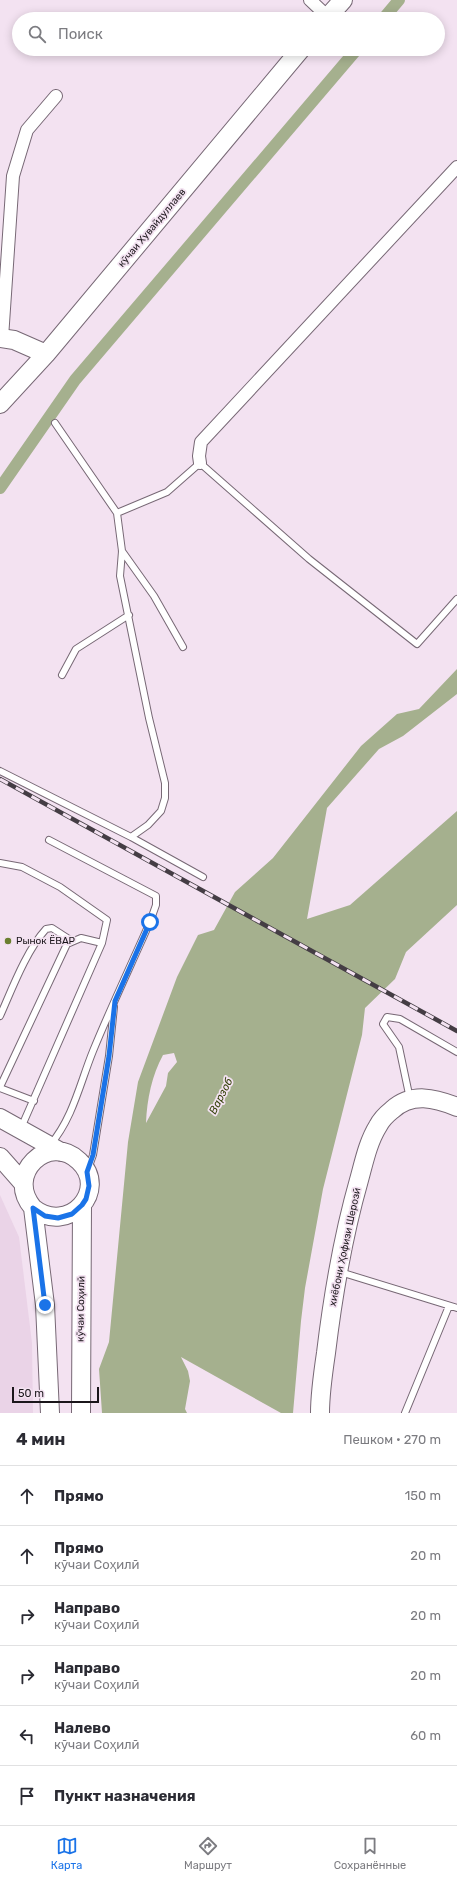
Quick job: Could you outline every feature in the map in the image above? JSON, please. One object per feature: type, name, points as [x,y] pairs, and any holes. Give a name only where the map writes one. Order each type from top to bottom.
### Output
[{"type":"street","points":[[310,0],[321,12]]},
{"type":"street","points":[[332,12],[343,0]]},
{"type":"street","name":"кӯчаи Хувайдуллаев","points":[[0,404],[46,354],[295,56]]},
{"type":"street","points":[[46,354],[14,340],[1,338],[13,176],[27,130],[56,96]]},
{"type":"street","points":[[200,463],[199,456],[201,442],[457,167]]},
{"type":"street","name":"хиёбони Ҳофизи Шерозӣ","points":[[320,1413],[328,1331],[338,1271],[351,1210],[369,1145],[378,1125],[392,1110],[403,1102],[420,1097],[438,1099],[457,1107]]},
{"type":"street","points":[[0,1118],[74,1157],[84,1166],[87,1172]]},
{"type":"street","points":[[55,1148],[35,1159],[26,1170],[23,1184],[25,1197],[33,1208],[45,1216],[58,1218],[72,1214],[82,1205]]},
{"type":"street","points":[[0,1157],[23,1184]]},
{"type":"street","name":"кӯчаи Соҳилӣ","points":[[81,1413],[82,1205],[86,1199],[89,1186],[87,1172]]},
{"type":"street","points":[[33,1208],[45,1305],[50,1413]]},
{"type":"lane","points":[[55,423],[117,513],[122,551],[120,576],[149,718],[165,783],[165,798],[161,811],[148,825],[131,837]]},
{"type":"lane","points":[[117,513],[166,492],[200,463],[309,559],[417,644],[457,599]]},
{"type":"lane","points":[[122,551],[154,596],[183,647]]},
{"type":"lane","points":[[62,675],[76,649],[129,615]]},
{"type":"lane","points":[[0,771],[131,837],[203,877]]},
{"type":"lane","points":[[49,840],[156,896],[156,905],[150,922],[93,1051],[55,1148]]},
{"type":"lane","points":[[0,863],[22,867],[60,887],[107,920],[102,943],[21,1128]]},
{"type":"lane","points":[[0,1016],[23,967],[40,935],[46,928],[52,928],[72,941]]},
{"type":"lane","points":[[34,1101],[0,1088],[67,944],[81,938],[102,943]]},
{"type":"lane","points":[[87,1172],[93,1155],[109,1056],[115,1001]]},
{"type":"lane","points":[[410,1100],[399,1048],[383,1024],[388,1016],[400,1019],[457,1052]]},
{"type":"lane","points":[[338,1271],[457,1308]]},
{"type":"lane","points":[[405,1413],[449,1306]]},
{"type":"shaded area","points":[[0,1195],[19,1237],[32,1343],[33,1413],[0,1413]]},
{"type":"water","name":"Варзоб","points":[[457,669],[457,694],[403,736],[379,749],[327,808],[307,919],[350,905],[457,811],[457,905],[406,952],[395,979],[365,1008],[362,1035],[323,1189],[305,1288],[293,1413],[281,1413],[181,1357],[188,1371],[190,1381],[185,1409],[187,1413],[102,1413],[99,1369],[109,1342],[128,1142],[138,1082],[177,977],[198,935],[214,930],[235,892],[273,858],[361,746],[397,714],[419,709]],"holes":[[[174,1053],[177,1062],[168,1073],[166,1086],[146,1123],[151,1088],[163,1055]]]},
{"type":"waterway","points":[[389,12],[399,0]]},
{"type":"waterway","points":[[0,488],[75,380],[351,56]]},
{"type":"railway","points":[[0,779],[457,1031]]},
{"type":"place","name":"Рынок ЁВАР","points":[[8,941]]},
{"type":"route","points":[[45,1305],[33,1208],[38,1213],[45,1216],[58,1218],[72,1214],[86,1199],[89,1186],[87,1172],[93,1155],[109,1056],[115,1001],[150,922]]}]
